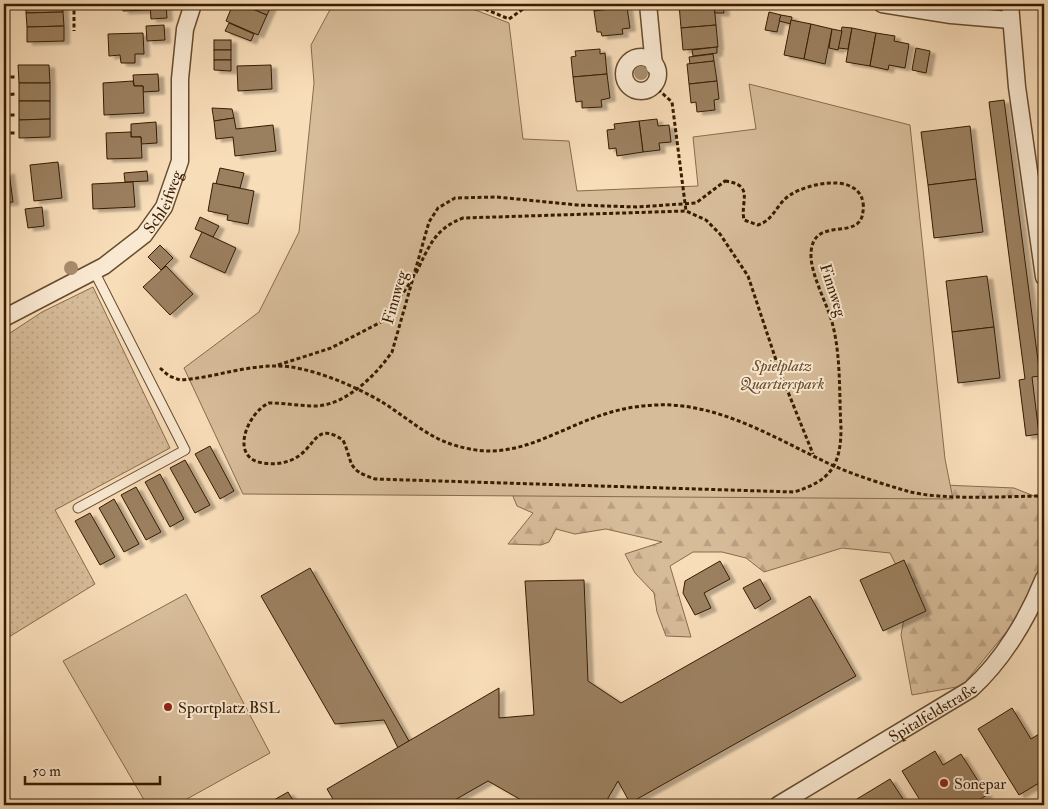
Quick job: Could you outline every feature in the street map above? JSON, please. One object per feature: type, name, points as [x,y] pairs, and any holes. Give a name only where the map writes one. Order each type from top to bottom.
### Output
[{"type":"street","name":"Schleifweg","points":[[4,318],[94,271],[144,235],[164,207],[180,162],[180,78],[184,29],[193,4]]},
{"type":"street","points":[[648,4],[654,66],[655,78],[653,85],[643,92],[633,90],[628,83],[626,71],[628,62],[639,56],[648,58],[654,66]]},
{"type":"street","points":[[882,4],[951,15],[1010,12],[1017,87],[1044,277]]},
{"type":"street","name":"Spitalfeldstraße","points":[[778,805],[971,689],[986,675],[1005,649],[1042,588]]},
{"type":"lane","points":[[78,508],[185,450],[94,271]]},
{"type":"path","points":[[74,4],[74,31]]},
{"type":"path","points":[[473,4],[509,19],[530,4]]},
{"type":"path","points":[[4,77],[16,77]]},
{"type":"path","points":[[653,85],[672,102],[686,211]]},
{"type":"path","points":[[4,95],[16,94]]},
{"type":"path","points":[[4,116],[15,115]]},
{"type":"path","points":[[4,133],[15,133]]},
{"type":"path","name":"Finnweg","points":[[725,181],[735,183],[746,195],[744,220],[758,225],[770,219],[790,195],[802,189],[830,184],[843,185],[854,189],[861,196],[863,214],[859,222],[844,230],[826,230],[819,234],[811,250],[811,260],[833,326],[836,346],[841,445],[835,466],[824,480],[794,492],[375,479],[354,469],[343,440],[328,433],[314,439],[301,454],[293,459],[268,464],[253,460],[247,455],[244,449],[246,431],[250,420],[262,406],[269,403],[316,406],[330,404],[357,389],[381,368],[392,352],[413,279],[429,222],[438,208],[455,198],[497,197],[614,208],[686,204],[696,203],[725,181]]},
{"type":"path","points":[[155,359],[163,372],[180,380],[275,366],[331,348],[383,321],[413,279],[435,236],[447,224],[463,218],[686,211],[706,220],[720,234],[748,276],[780,372],[813,454]]},
{"type":"path","points":[[275,366],[303,370],[357,389],[382,402],[427,435],[470,449],[490,451],[513,449],[536,443],[604,414],[633,407],[673,405],[726,416],[813,454],[835,466],[910,492],[951,496],[1044,496]]},
{"type":"green space","name":"Spielplatz Quartierspark","points":[[333,4],[460,4],[509,23],[523,139],[569,141],[577,191],[698,186],[693,137],[756,129],[749,84],[910,125],[945,459],[953,499],[243,494],[184,368],[259,312],[299,232],[314,83],[311,45]]},
{"type":"green space","points":[[93,287],[170,448],[55,510],[95,584],[4,640],[4,337],[42,312]]},
{"type":"green space","points":[[849,481],[1014,488],[1044,500],[1044,559],[1017,619],[962,686],[912,695],[901,635],[909,591],[890,553],[842,548],[764,572],[746,558],[722,552],[693,552],[670,566],[691,637],[666,636],[657,612],[654,593],[635,573],[625,554],[662,542],[606,529],[575,534],[556,529],[549,542],[541,545],[508,544],[533,513],[517,506],[510,489]]},
{"type":"green space","name":"Sportplatz BSL","points":[[186,594],[270,753],[176,805],[147,805],[63,661]]},
{"type":"building","points":[[26,4],[63,4],[63,12],[26,13]]},
{"type":"building","points":[[123,4],[150,4],[150,10],[123,11]]},
{"type":"building","points":[[150,4],[166,4],[167,18],[151,19]]},
{"type":"building","points":[[233,4],[241,4],[267,15],[258,35],[226,21]]},
{"type":"building","points":[[241,4],[272,4],[267,15]]},
{"type":"building","points":[[593,4],[626,4],[627,7],[594,11]]},
{"type":"building","points":[[679,4],[714,4],[716,25],[681,28]]},
{"type":"building","points":[[714,4],[723,4],[724,13],[715,13]]},
{"type":"building","points":[[1039,4],[1044,4],[1044,39]]},
{"type":"building","points":[[627,7],[630,28],[622,29],[623,34],[602,36],[601,32],[597,32],[594,11]]},
{"type":"building","points":[[63,12],[64,26],[27,27],[26,13]]},
{"type":"building","points":[[769,12],[781,15],[777,32],[765,30]]},
{"type":"building","points":[[781,15],[792,17],[791,24],[779,21]]},
{"type":"building","points":[[791,20],[811,24],[804,59],[784,55]]},
{"type":"building","points":[[229,23],[254,34],[251,41],[225,31]]},
{"type":"building","points":[[811,24],[832,29],[825,64],[804,59]]},
{"type":"building","points":[[164,25],[165,40],[147,41],[146,26]]},
{"type":"building","points":[[716,25],[718,47],[683,50],[681,28]]},
{"type":"building","points":[[64,26],[64,41],[27,42],[27,27]]},
{"type":"building","points":[[842,27],[852,28],[848,49],[838,48]]},
{"type":"building","points":[[852,28],[876,33],[870,66],[846,62]]},
{"type":"building","points":[[832,29],[842,31],[838,50],[829,48]]},
{"type":"building","points":[[143,33],[144,54],[135,54],[135,63],[121,63],[120,55],[109,56],[108,34]]},
{"type":"building","points":[[876,33],[895,36],[894,41],[909,44],[905,68],[889,65],[888,70],[870,66]]},
{"type":"building","points":[[214,40],[231,40],[231,50],[214,50]]},
{"type":"building","points":[[717,47],[717,53],[693,56],[692,50]]},
{"type":"building","points":[[916,48],[930,51],[926,73],[912,70]]},
{"type":"building","points":[[600,49],[600,54],[605,53],[607,74],[573,77],[571,57],[576,56],[575,51]]},
{"type":"building","points":[[214,50],[231,50],[231,60],[214,60]]},
{"type":"building","points":[[713,54],[714,61],[690,64],[689,57]]},
{"type":"building","points":[[214,60],[231,60],[231,71],[214,70]]},
{"type":"building","points":[[714,61],[717,81],[689,84],[687,64]]},
{"type":"building","points":[[18,65],[49,65],[50,83],[19,83]]},
{"type":"building","points":[[271,65],[272,89],[238,91],[237,66]]},
{"type":"building","points":[[158,74],[159,91],[143,92],[143,86],[134,86],[133,75]]},
{"type":"building","points":[[607,74],[610,98],[601,100],[602,107],[582,108],[582,101],[576,102],[573,77]]},
{"type":"building","points":[[133,81],[134,86],[143,86],[144,113],[104,115],[103,83]]},
{"type":"building","points":[[717,81],[719,99],[714,100],[715,110],[697,112],[696,102],[691,103],[689,84]]},
{"type":"building","points":[[19,83],[50,83],[50,101],[19,101]]},
{"type":"building","points":[[1004,100],[1040,376],[1032,377],[1039,434],[1026,436],[1019,380],[1025,379],[989,102]]},
{"type":"building","points":[[19,101],[50,101],[50,119],[19,120]]},
{"type":"building","points":[[212,108],[232,109],[234,118],[214,121]]},
{"type":"building","points":[[234,118],[236,129],[273,125],[276,151],[235,156],[233,137],[216,139],[214,121]]},
{"type":"building","points":[[50,119],[50,137],[19,138],[19,120]]},
{"type":"building","points":[[657,119],[658,126],[669,125],[671,142],[659,143],[660,150],[643,152],[639,121]]},
{"type":"building","points":[[639,121],[643,152],[617,156],[616,148],[609,149],[607,130],[615,129],[614,124]]},
{"type":"building","points":[[156,122],[157,143],[141,144],[141,137],[131,137],[131,124]]},
{"type":"building","points":[[970,126],[976,179],[928,185],[921,132]]},
{"type":"building","points":[[131,132],[131,137],[141,137],[142,158],[107,159],[106,133]]},
{"type":"building","points":[[58,162],[62,198],[34,201],[30,165]]},
{"type":"building","points":[[220,168],[244,173],[240,188],[216,184]]},
{"type":"building","points":[[9,171],[13,202],[4,203],[4,172]]},
{"type":"building","points":[[147,171],[148,181],[125,182],[124,173]]},
{"type":"building","points":[[976,179],[983,232],[934,238],[928,185]]},
{"type":"building","points":[[133,182],[135,207],[93,209],[92,184]]},
{"type":"building","points":[[213,183],[254,191],[248,224],[227,220],[228,215],[208,211]]},
{"type":"building","points":[[42,207],[44,226],[28,228],[25,209]]},
{"type":"building","points":[[200,217],[219,226],[213,237],[195,229]]},
{"type":"building","points":[[202,232],[236,248],[225,273],[190,257]]},
{"type":"building","points":[[160,245],[173,258],[161,270],[148,257]]},
{"type":"building","points":[[166,266],[193,294],[170,315],[143,287]]},
{"type":"building","points":[[987,276],[994,327],[952,332],[946,281]]},
{"type":"building","points":[[994,327],[1000,378],[958,383],[952,332]]},
{"type":"building","points":[[210,446],[234,491],[220,499],[195,454]]},
{"type":"building","points":[[185,460],[210,505],[195,513],[170,468]]},
{"type":"building","points":[[160,474],[184,519],[170,527],[145,482]]},
{"type":"building","points":[[136,487],[161,532],[146,540],[121,495]]},
{"type":"building","points":[[114,499],[139,544],[124,552],[99,508]]},
{"type":"building","points":[[90,513],[115,557],[100,565],[75,521]]},
{"type":"building","points":[[904,560],[926,611],[883,631],[860,580]]},
{"type":"building","points":[[720,561],[730,579],[704,593],[711,608],[695,615],[683,593],[685,581]]},
{"type":"building","points":[[310,568],[409,741],[398,748],[384,720],[335,724],[261,596]]},
{"type":"building","points":[[760,579],[771,599],[755,609],[743,588]]},
{"type":"building","points":[[584,580],[588,681],[621,703],[810,596],[856,676],[630,803],[618,781],[604,805],[530,805],[488,781],[446,805],[328,805],[334,801],[327,789],[499,688],[499,718],[534,715],[525,581]]},
{"type":"building","points":[[1012,708],[1031,739],[1044,731],[1044,780],[1019,795],[978,729]]},
{"type":"building","name":"Sonepar","points":[[935,751],[943,765],[961,754],[987,795],[971,805],[923,805],[902,771]]},
{"type":"building","points":[[890,779],[907,805],[847,805]]},
{"type":"building","points":[[288,792],[296,805],[265,805]]},
{"type":"place","name":"Sportplatz BSL","points":[[168,707]]},
{"type":"place","name":"Sonepar","points":[[944,783]]}]
